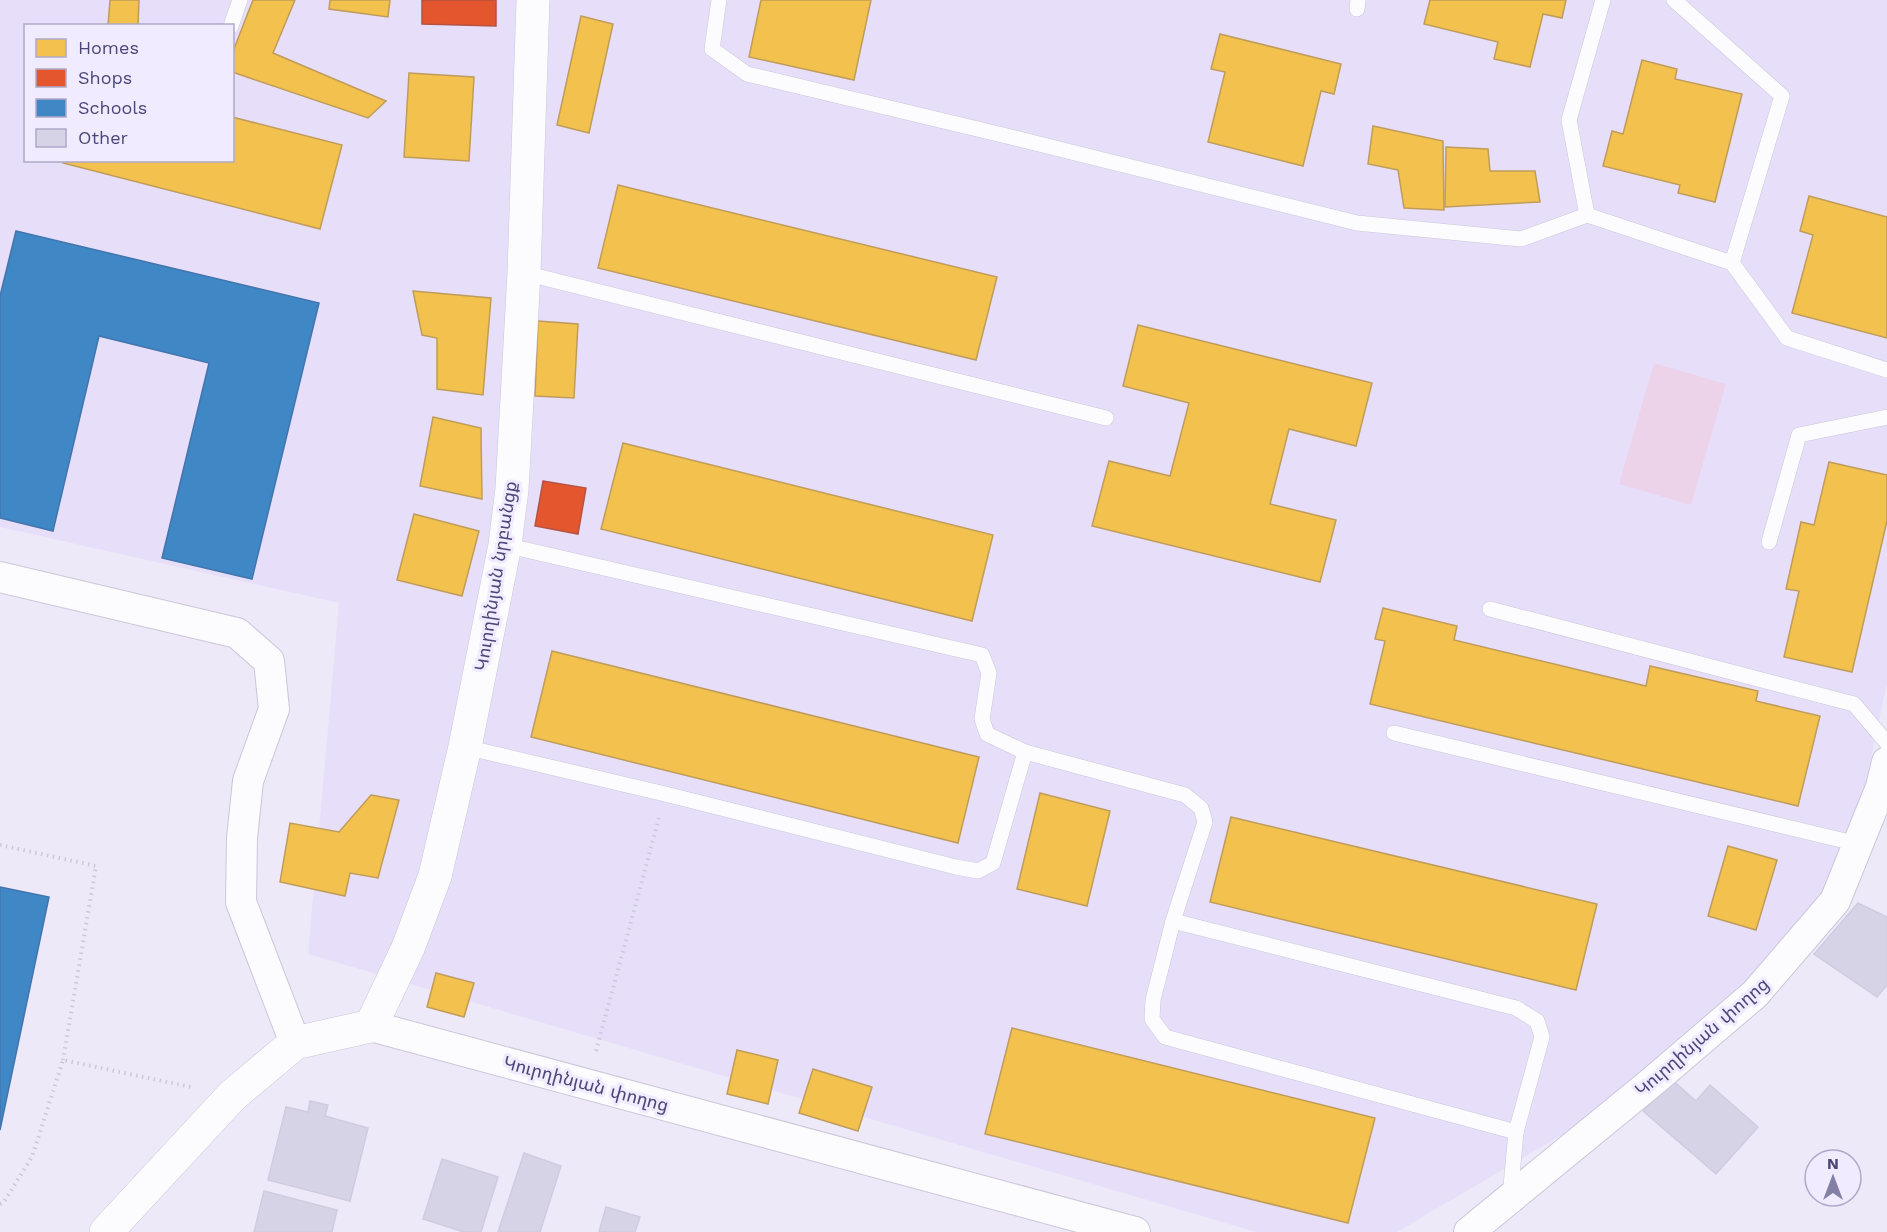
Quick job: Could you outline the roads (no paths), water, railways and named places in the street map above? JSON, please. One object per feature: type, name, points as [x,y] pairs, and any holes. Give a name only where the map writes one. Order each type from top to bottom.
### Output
[{"type":"street","name":"Կուրղինյան նրբանցք","points":[[370,1026],[408,948],[435,876],[465,747],[505,545],[512,489],[524,273],[533,0]]},
{"type":"street","points":[[0,577],[237,633],[269,661],[274,709],[248,780],[242,838],[241,902],[295,1043]]},
{"type":"street","name":"Կուրղինյան փողոց","points":[[1469,1232],[1755,994],[1835,902],[1881,787],[1887,762]]},
{"type":"street","name":"Կուրղինյան փողոց","points":[[106,1232],[232,1096],[295,1043],[370,1026],[1135,1232]]},
{"type":"lane","points":[[232,24],[240,0]]},
{"type":"lane","points":[[719,0],[712,49],[747,74],[1019,139],[1357,224],[1521,239],[1587,215],[1732,263],[1787,338],[1887,370]]},
{"type":"lane","points":[[1587,215],[1569,120],[1603,0]]},
{"type":"lane","points":[[1674,0],[1782,96],[1732,263]]},
{"type":"lane","points":[[524,273],[1106,418]]},
{"type":"lane","points":[[1769,542],[1799,435],[1887,417]]},
{"type":"lane","points":[[505,545],[982,655],[989,673],[982,719],[987,734],[1024,752],[1185,795],[1201,808],[1204,822],[1173,921],[1153,1000],[1152,1019],[1165,1037],[1516,1132]]},
{"type":"lane","points":[[1490,609],[1854,704],[1887,743]]},
{"type":"lane","points":[[1394,733],[1858,844]]},
{"type":"lane","points":[[465,747],[978,871],[993,863],[1024,752]]},
{"type":"lane","points":[[1173,921],[1516,1008],[1537,1021],[1542,1037],[1516,1132],[1510,1200]]}]
